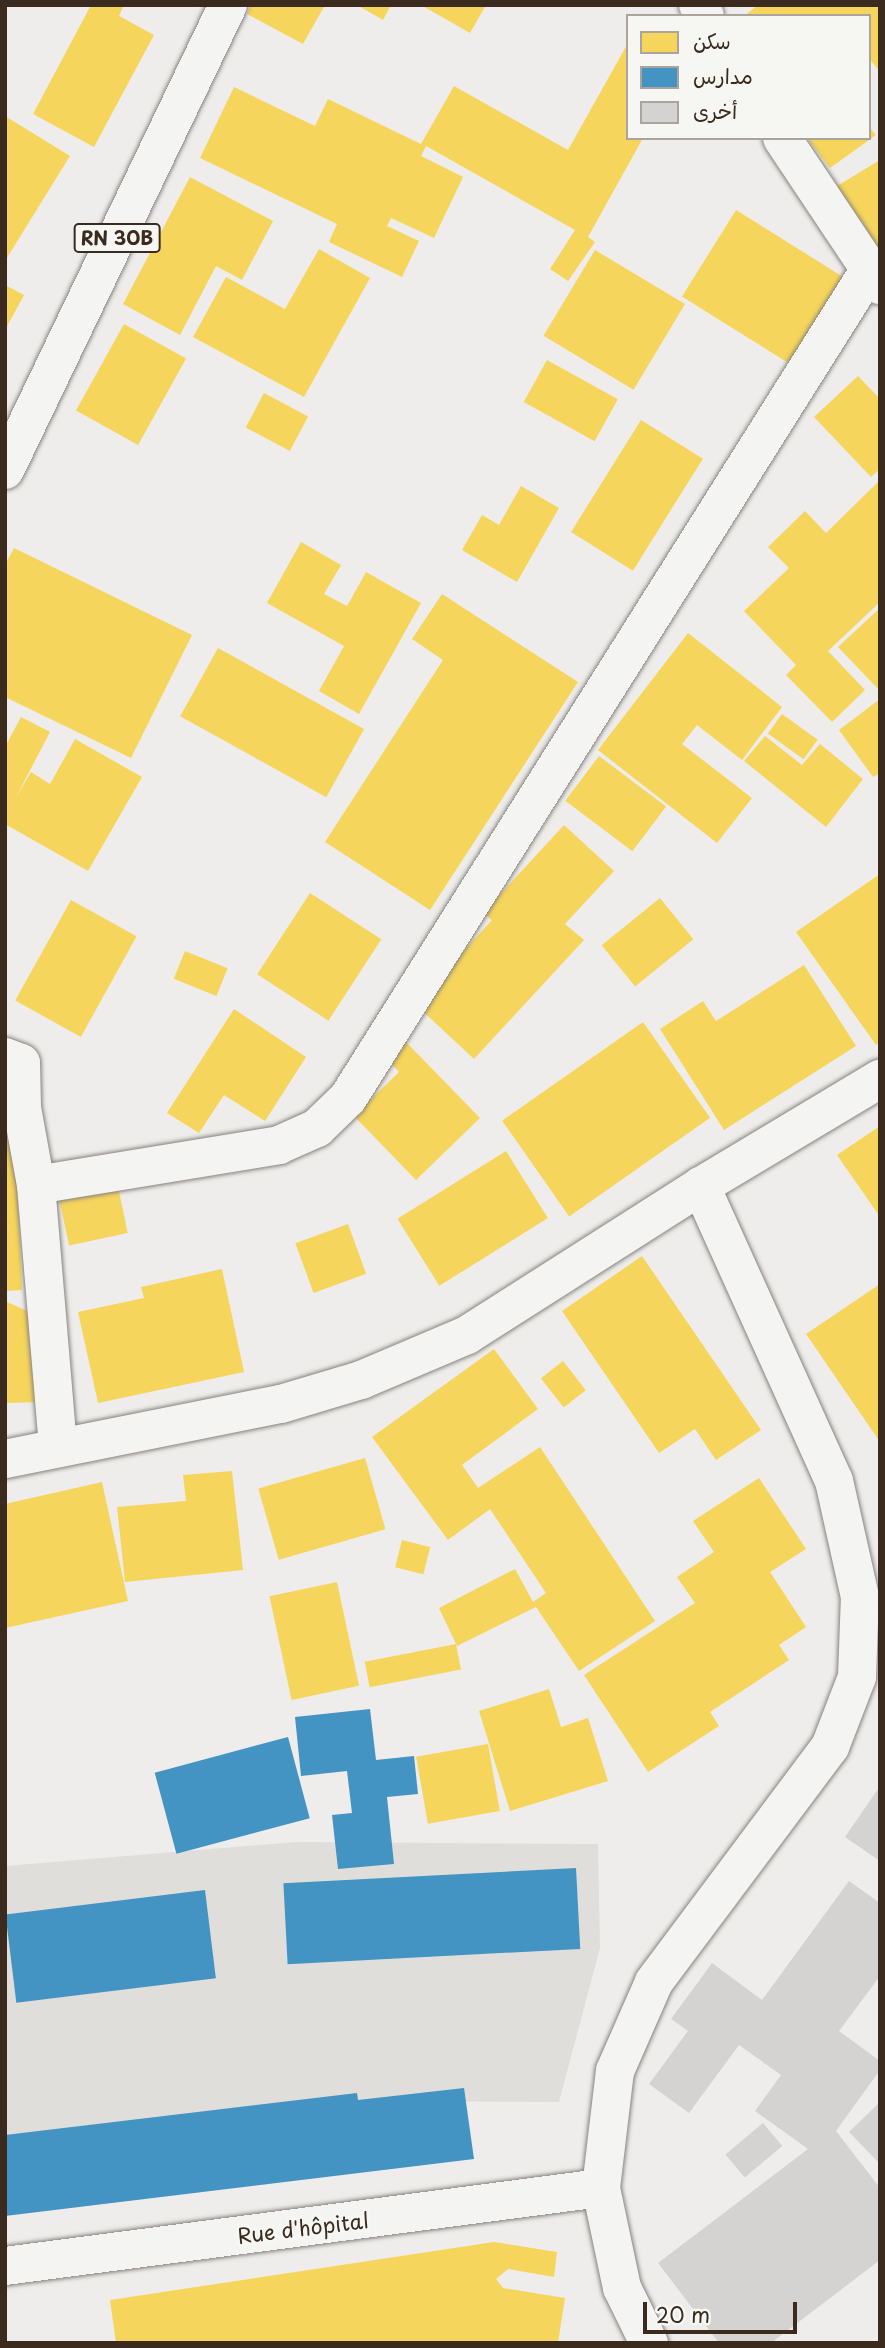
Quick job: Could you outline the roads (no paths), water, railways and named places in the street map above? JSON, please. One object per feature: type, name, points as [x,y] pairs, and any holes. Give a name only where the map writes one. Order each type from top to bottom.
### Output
[{"type":"street","name":"RN 30B","points":[[5,470],[228,5]]},
{"type":"street","points":[[36,1185],[279,1145],[317,1128],[348,1098],[875,277],[783,140]]},
{"type":"street","points":[[5,1057],[21,1063],[22,1108],[36,1185],[58,1448]]},
{"type":"street","points":[[5,1459],[281,1404],[361,1380],[467,1335],[701,1186],[880,1079]]},
{"type":"street","points":[[649,2343],[622,2288],[601,2188],[615,2071],[654,1982],[831,1747],[857,1677],[860,1597],[834,1481],[701,1186]]},
{"type":"street","name":"Rue d'hôpital","points":[[5,2266],[601,2188]]}]
